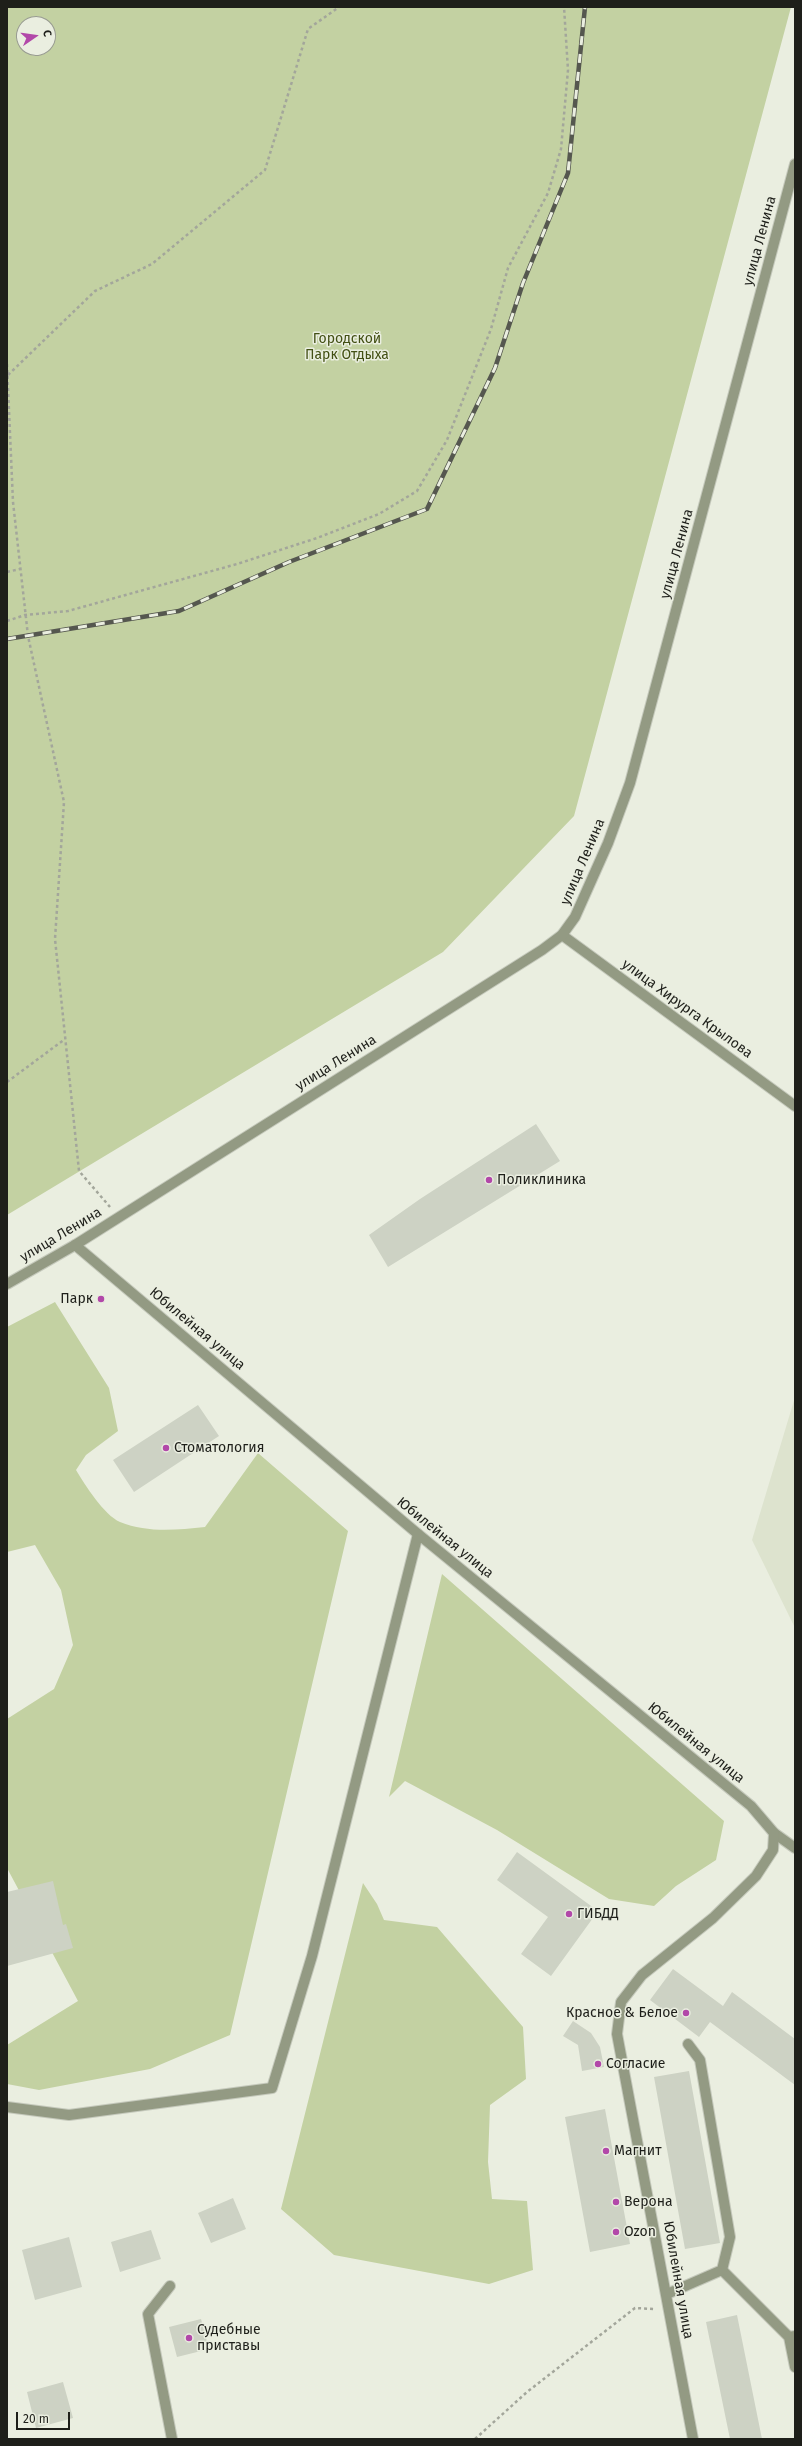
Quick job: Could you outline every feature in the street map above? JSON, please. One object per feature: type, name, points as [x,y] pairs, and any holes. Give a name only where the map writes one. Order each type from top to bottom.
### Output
[{"type":"street","name":"улица Ленина","points":[[7,1284],[75,1245],[542,950],[562,935],[575,916],[605,850],[630,782],[795,164]]},
{"type":"street","name":"улица Хирурга Крылова","points":[[562,935],[795,1106]]},
{"type":"street","name":"Юбилейная улица","points":[[75,1245],[418,1534],[751,1806],[774,1833],[773,1850],[756,1876],[712,1918],[642,1975],[621,2002],[617,2034],[693,2439]]},
{"type":"street","points":[[7,2107],[69,2115],[272,2088],[312,1956],[418,1534]]},
{"type":"street","points":[[774,1833],[795,1848]]},
{"type":"street","points":[[688,2044],[700,2060],[730,2237],[722,2270]]},
{"type":"street","points":[[667,2294],[722,2270]]},
{"type":"street","points":[[722,2270],[792,2337],[795,2367]]},
{"type":"street","points":[[170,2286],[148,2314],[172,2439]]},
{"type":"path","points":[[8,375],[95,291],[152,264],[265,170],[308,29],[339,7]]},
{"type":"path","points":[[7,621],[25,615],[68,611],[237,564],[317,538],[379,514],[417,491],[447,440],[491,329],[508,268],[548,193],[559,157],[568,70],[564,7]]},
{"type":"path","points":[[7,364],[13,502],[25,615],[64,802],[55,939],[79,1171],[118,1217]]},
{"type":"path","points":[[7,572],[20,569]]},
{"type":"path","points":[[7,1082],[65,1039]]},
{"type":"path","points":[[475,2439],[527,2392],[635,2308],[668,2310]]},
{"type":"shaded area","points":[[795,1397],[795,1628],[752,1540]]},
{"type":"green space","name":"Городской Парк Отдыха","points":[[7,7],[791,7],[574,816],[443,952],[7,1215]]},
{"type":"green space","points":[[55,1302],[109,1388],[118,1431],[86,1455],[76,1470],[95,1499],[114,1518],[120,1522],[130,1525],[151,1529],[172,1530],[205,1527],[258,1453],[348,1531],[230,2035],[150,2069],[39,2090],[7,2084],[7,2045],[78,2001],[7,1868],[7,1719],[54,1689],[73,1645],[61,1590],[35,1545],[7,1552],[7,1327]]},
{"type":"green space","points":[[442,1574],[724,1821],[716,1860],[676,1886],[654,1906],[609,1899],[497,1830],[405,1781],[389,1797]]},
{"type":"green space","points":[[363,1883],[377,1904],[384,1920],[437,1927],[523,2027],[526,2079],[490,2105],[488,2162],[492,2199],[527,2201],[533,2270],[489,2284],[334,2255],[281,2209]]},
{"type":"building","name":"Поликлиника","points":[[536,1124],[560,1161],[388,1267],[369,1235],[420,1199]]},
{"type":"building","name":"Стоматология","points":[[198,1405],[219,1436],[134,1492],[113,1460]]},
{"type":"building","name":"ГИБДД","points":[[517,1852],[598,1911],[551,1976],[521,1954],[548,1917],[497,1880]]},
{"type":"building","points":[[53,1881],[63,1925],[66,1924],[73,1948],[7,1966],[7,1892]]},
{"type":"building","points":[[673,1969],[723,2006],[732,1992],[795,2039],[795,2085],[710,2022],[699,2037],[650,2000]]},
{"type":"building","points":[[573,2021],[591,2033],[600,2047],[604,2067],[582,2071],[578,2045],[563,2036]]},
{"type":"building","points":[[689,2071],[720,2243],[685,2249],[654,2077]]},
{"type":"building","points":[[605,2109],[630,2244],[590,2252],[565,2117]]},
{"type":"building","points":[[233,2198],[246,2229],[211,2243],[198,2213]]},
{"type":"building","points":[[151,2230],[161,2259],[120,2272],[111,2242]]},
{"type":"building","points":[[69,2237],[82,2287],[35,2300],[22,2250]]},
{"type":"building","points":[[737,2315],[762,2439],[730,2439],[706,2322]]},
{"type":"building","name":"Судебные приставы","points":[[201,2319],[209,2349],[177,2357],[169,2327]]},
{"type":"building","points":[[63,2382],[73,2418],[36,2428],[27,2392]]},
{"type":"railway","points":[[7,639],[179,611],[289,562],[427,509],[495,368],[523,283],[568,173],[585,7]]},
{"type":"place","name":"Поликлиника","points":[[489,1180]]},
{"type":"place","name":"Парк","points":[[101,1299]]},
{"type":"place","name":"Стоматология","points":[[166,1448]]},
{"type":"place","name":"ГИБДД","points":[[569,1914]]},
{"type":"place","name":"Красное & Белое","points":[[686,2013]]},
{"type":"place","name":"Согласие","points":[[598,2064]]},
{"type":"place","name":"Магнит","points":[[606,2151]]},
{"type":"place","name":"Верона","points":[[616,2202]]},
{"type":"place","name":"Ozon","points":[[616,2232]]},
{"type":"place","name":"Судебные приставы","points":[[189,2338]]}]
